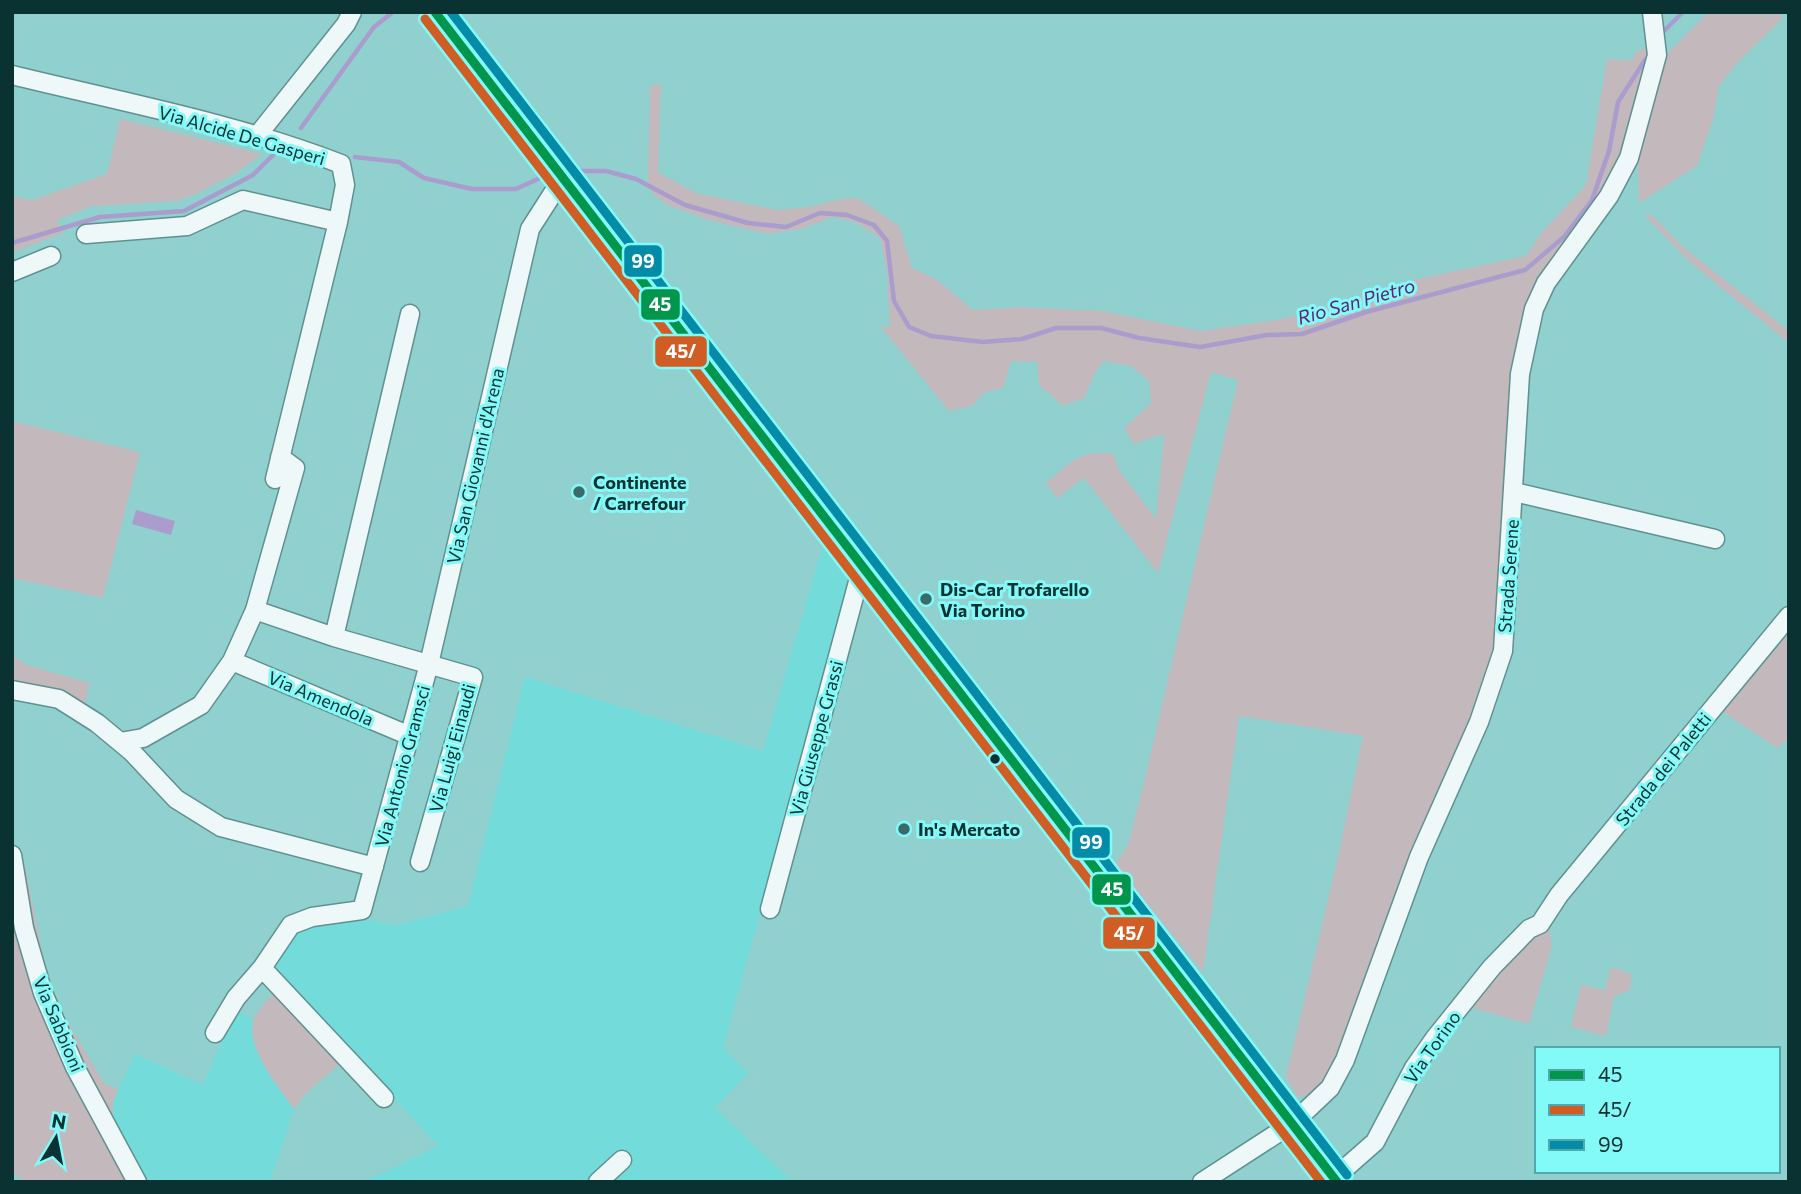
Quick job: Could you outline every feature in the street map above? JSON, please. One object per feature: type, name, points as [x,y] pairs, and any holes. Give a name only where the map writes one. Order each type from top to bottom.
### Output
[{"type":"main road","name":"Via Torino","points":[[435,12],[1336,1180]]},
{"type":"street","points":[[257,136],[349,18],[363,12]]},
{"type":"street","name":"Strada Serene","points":[[1293,1123],[1331,1088],[1345,1060],[1419,857],[1479,722],[1495,678],[1503,651],[1520,374],[1534,309],[1546,283],[1609,196],[1629,158],[1657,55],[1652,12]]},
{"type":"street","name":"Via Alcide De Gasperi","points":[[12,75],[257,136],[341,163],[345,185],[338,222],[275,479]]},
{"type":"street","name":"Via San Giovanni d'Arena","points":[[429,664],[530,229],[562,179]]},
{"type":"street","points":[[86,234],[187,226],[243,200],[338,222]]},
{"type":"street","points":[[12,272],[51,256]]},
{"type":"street","points":[[334,637],[410,314]]},
{"type":"street","points":[[12,690],[60,699],[120,742],[143,738],[201,705],[232,661],[255,610],[295,468],[280,457]]},
{"type":"street","points":[[1514,492],[1716,539]]},
{"type":"street","name":"Via Giuseppe Grassi","points":[[770,909],[862,567]]},
{"type":"street","points":[[255,610],[334,637],[429,664]]},
{"type":"street","name":"Strada dei Paletti","points":[[1540,924],[1559,895],[1789,616]]},
{"type":"street","name":"Via Amendola","points":[[232,661],[410,736]]},
{"type":"street","name":"Via Antonio Gramsci","points":[[215,1034],[236,998],[262,968],[291,925],[312,917],[362,910],[429,664]]},
{"type":"street","name":"Via Luigi Einaudi","points":[[420,862],[473,677],[429,664]]},
{"type":"street","name":"Via Antonio Gramsci","points":[[120,742],[176,799],[221,827],[374,867]]},
{"type":"street","name":"Via Sabbioni","points":[[12,855],[24,928],[43,993],[75,1067],[137,1182]]},
{"type":"street","name":"Via Torino","points":[[1336,1180],[1376,1142],[1414,1068],[1484,978],[1529,929],[1540,924]]},
{"type":"street","points":[[262,968],[384,1098]]},
{"type":"street","points":[[1202,1182],[1293,1123]]},
{"type":"street","points":[[598,1182],[622,1160]]},
{"type":"shaded area","points":[[1709,12],[1775,12],[1783,18],[1737,63],[1719,86],[1713,119],[1697,166],[1639,203],[1638,160],[1666,55]]},
{"type":"shaded area","points":[[1649,47],[1647,70],[1621,156],[1599,201],[1528,307],[1497,652],[1349,1036],[1330,1074],[1316,1090],[1298,1097],[1286,1077],[1339,853],[1363,736],[1239,716],[1203,972],[1115,865],[1128,845],[1142,791],[1238,380],[1211,372],[1158,573],[1084,478],[1057,498],[1046,483],[1084,455],[1114,454],[1118,469],[1156,519],[1164,434],[1134,444],[1124,428],[1151,403],[1149,381],[1131,366],[1104,361],[1096,371],[1084,399],[1062,405],[1039,385],[1037,362],[1011,361],[1003,388],[985,392],[972,406],[949,411],[880,326],[890,328],[887,272],[880,238],[855,222],[832,217],[801,229],[767,234],[709,220],[667,205],[653,194],[648,183],[650,86],[661,84],[658,172],[696,193],[777,210],[858,198],[899,226],[912,268],[936,279],[973,310],[1021,307],[1102,311],[1201,331],[1283,319],[1403,282],[1526,256],[1541,233],[1586,185],[1607,59],[1633,60],[1635,52]]},
{"type":"shaded area","points":[[120,119],[262,154],[235,174],[177,201],[92,206],[57,220],[63,233],[12,253],[12,196],[32,200],[107,174]]},
{"type":"shaded area","points":[[1651,214],[1683,247],[1789,331],[1789,343],[1691,263],[1645,216]]},
{"type":"shaded area","points":[[12,421],[140,452],[103,598],[12,578]]},
{"type":"shaded area","points":[[136,510],[175,521],[171,535],[132,524]]},
{"type":"shaded area","points":[[824,541],[852,579],[723,1048],[748,1073],[715,1108],[793,1182],[364,1182],[438,1146],[273,967],[299,930],[362,919],[396,925],[468,906],[525,677],[763,751]]},
{"type":"shaded area","points":[[1789,633],[1789,739],[1777,748],[1723,712]]},
{"type":"shaded area","points":[[12,655],[27,665],[90,683],[85,703],[50,688],[12,684]]},
{"type":"shaded area","points":[[17,862],[25,865],[50,991],[103,1082],[118,1090],[113,1102],[113,1121],[46,992]]},
{"type":"shaded area","points":[[12,893],[18,928],[130,1182],[26,1182],[12,1173]]},
{"type":"shaded area","points":[[1549,929],[1552,946],[1529,1024],[1468,1007],[1515,954]]},
{"type":"shaded area","points":[[1611,967],[1632,974],[1630,990],[1614,996],[1606,1036],[1571,1027],[1581,985],[1605,990]]},
{"type":"shaded area","points":[[276,990],[342,1062],[306,1093],[294,1109],[266,1068],[254,1043],[252,1032],[255,1017]]},
{"type":"shaded area","points":[[236,1009],[253,1020],[252,1035],[266,1069],[294,1109],[270,1182],[151,1182],[136,1168],[113,1121],[113,1102],[135,1054],[203,1085]]},
{"type":"waterway","points":[[301,128],[374,27],[393,12]]},
{"type":"waterway","name":"Rio San Pietro","points":[[1661,34],[1683,12]]},
{"type":"waterway","name":"Rio San Pietro","points":[[578,171],[606,171],[636,179],[685,205],[748,223],[786,227],[820,213],[847,215],[874,225],[887,241],[894,301],[909,327],[931,336],[983,342],[1022,339],[1056,328],[1101,328],[1139,338],[1200,347],[1267,335],[1302,334],[1366,312],[1525,270],[1564,237],[1592,200],[1609,151],[1618,102],[1645,60]]},
{"type":"waterway","points":[[12,243],[100,217],[184,211],[253,175],[273,155]]},
{"type":"waterway","name":"Rio San Pietro","points":[[355,157],[399,162],[424,178],[472,189],[516,189],[540,178]]},
{"type":"transit line","name":"45","points":[[435,12],[1337,1182]]},
{"type":"transit line","name":"99","points":[[451,12],[1347,1175]]},
{"type":"transit line","name":"45/","points":[[425,19],[1321,1182]]},
{"type":"place","name":"Continente / Carrefour","points":[[579,492]]},
{"type":"place","name":"Dis-Car Trofarello Via Torino","points":[[926,599]]},
{"type":"place","name":"In's Mercato","points":[[904,829]]}]
